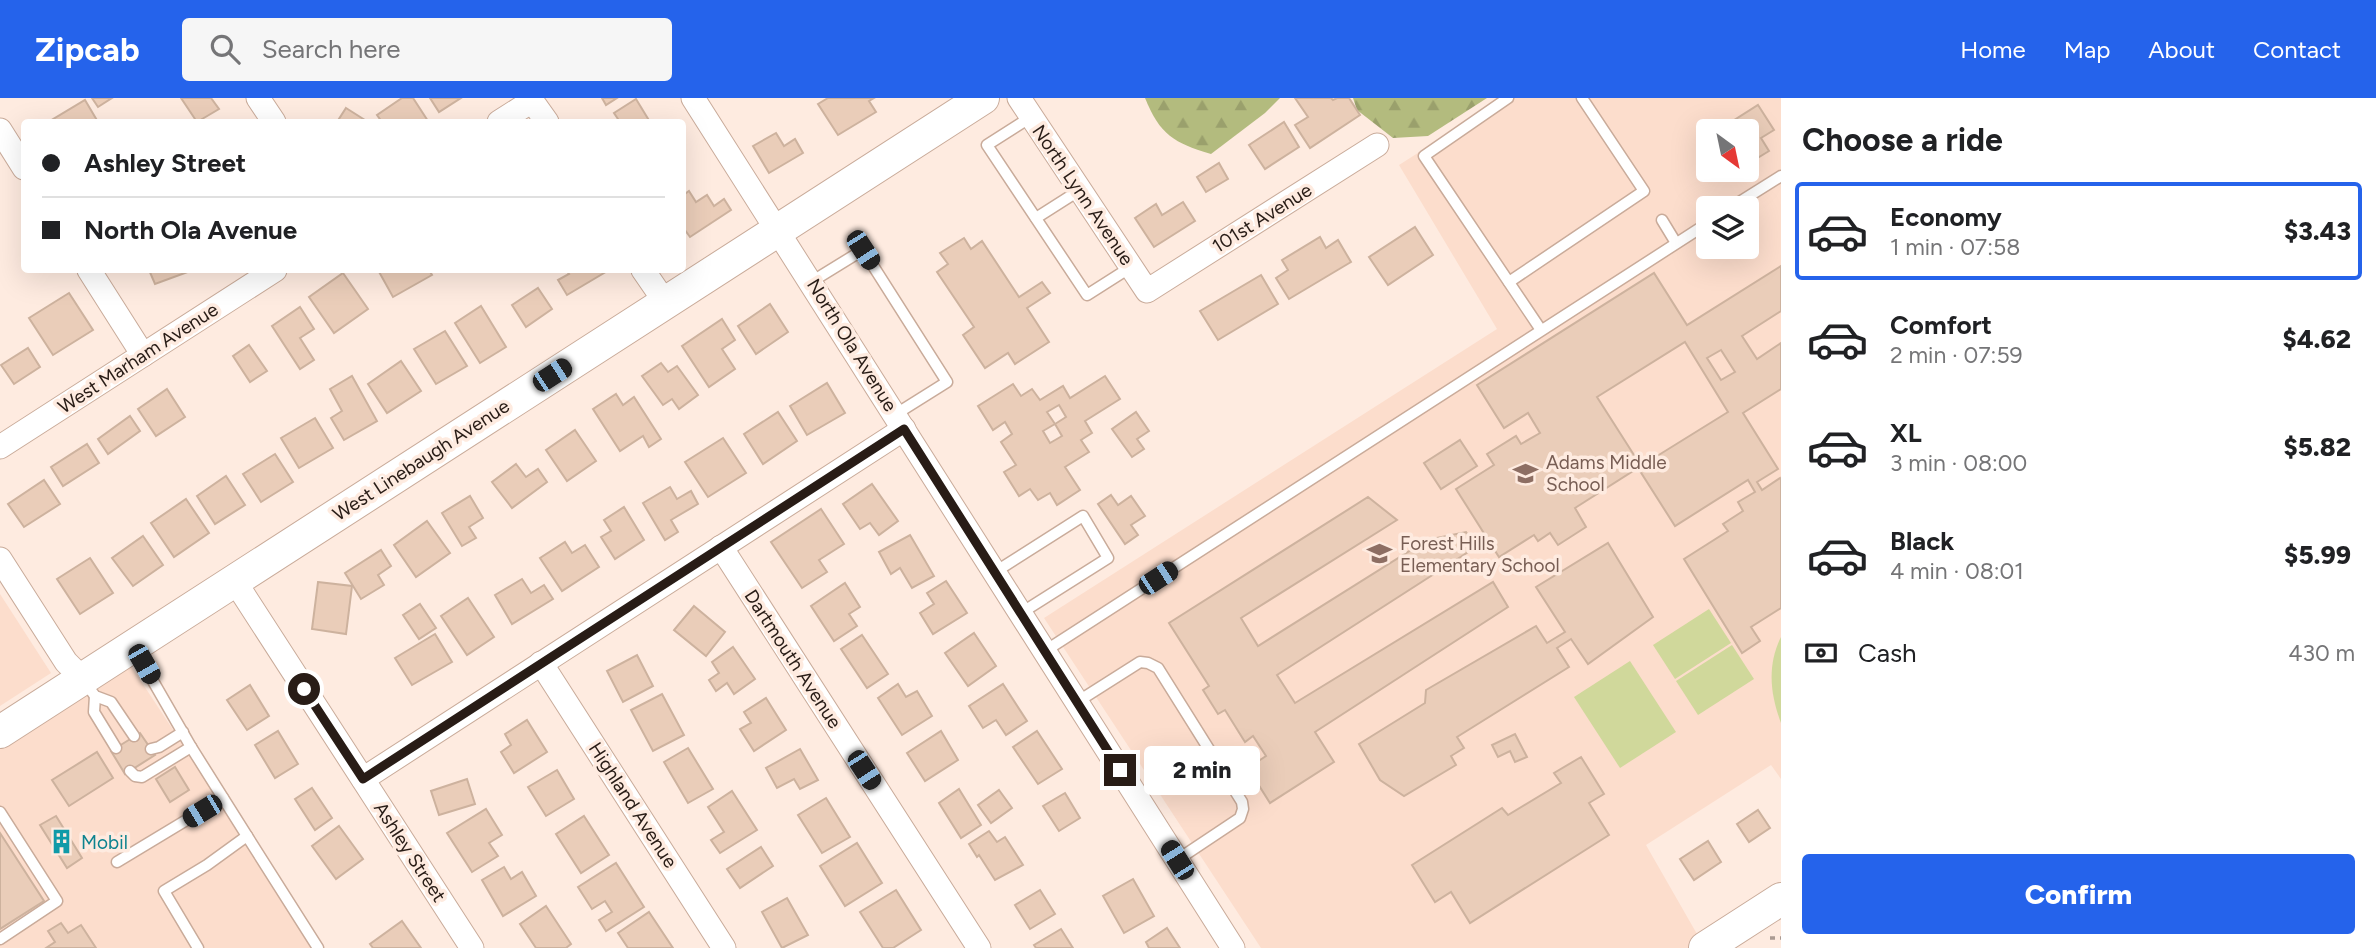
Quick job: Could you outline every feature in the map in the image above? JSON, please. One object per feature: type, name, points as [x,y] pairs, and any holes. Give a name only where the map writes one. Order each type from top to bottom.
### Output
[{"type":"street","points":[[258,98],[272,119]]},
{"type":"street","name":"North Ola Avenue","points":[[693,98],[1233,948]]},
{"type":"street","name":"West Linebaugh Avenue","points":[[0,732],[89,687],[133,646],[983,98]]},
{"type":"street","points":[[503,119],[531,99],[545,119]]},
{"type":"street","name":"North Lynn Avenue","points":[[1025,107],[1147,291]]},
{"type":"street","points":[[0,130],[21,163]]},
{"type":"street","name":"101st Avenue","points":[[1147,291],[1377,145]]},
{"type":"street","points":[[91,273],[143,355]]},
{"type":"street","name":"West Marham Avenue","points":[[0,447],[270,273]]},
{"type":"street","points":[[645,273],[665,302]]},
{"type":"street","points":[[363,779],[721,547],[900,421]]},
{"type":"street","name":"Dartmouth Avenue","points":[[721,547],[979,948]]},
{"type":"street","points":[[0,559],[66,662],[89,687]]},
{"type":"street","name":"Ashley Street","points":[[234,580],[472,948]]},
{"type":"street","name":"Highland Avenue","points":[[541,663],[724,948]]},
{"type":"street","points":[[1705,948],[1781,899]]},
{"type":"lane","points":[[1508,98],[1423,156],[1541,330]]},
{"type":"lane","points":[[1509,282],[1644,191],[1582,98]]},
{"type":"lane","points":[[1025,107],[988,145],[1087,295],[1131,267]]},
{"type":"lane","points":[[1749,196],[1781,176]]},
{"type":"lane","points":[[1036,218],[1080,190]]},
{"type":"lane","points":[[1662,220],[1676,243]]},
{"type":"lane","points":[[1045,651],[1696,230]]},
{"type":"lane","points":[[811,282],[863,250],[947,382],[900,421]]},
{"type":"lane","points":[[995,572],[1083,516],[1108,558],[1021,613]]},
{"type":"lane","points":[[133,646],[191,747],[318,948]]},
{"type":"lane","points":[[1077,702],[1140,662],[1158,668],[1242,802],[1243,809],[1241,818],[1177,860]]},
{"type":"lane","points":[[89,687],[111,702],[134,736]]},
{"type":"lane","points":[[89,687],[94,712],[116,748]]},
{"type":"lane","points":[[151,749],[183,732]]},
{"type":"lane","points":[[130,771],[135,776],[142,777],[191,747]]},
{"type":"lane","points":[[117,862],[223,798]]},
{"type":"lane","points":[[0,812],[57,901],[0,940],[4,948]]},
{"type":"lane","points":[[198,948],[164,891],[247,836]]},
{"type":"shaded area","name":"Adams Middle School","points":[[1504,98],[1781,98],[1781,779],[1771,765],[1646,845],[1701,941],[1690,948],[1261,948],[1044,618],[1497,329],[1399,165]]},
{"type":"shaded area","points":[[0,594],[51,673],[0,706]]},
{"type":"shaded area","points":[[129,663],[317,948],[0,948],[0,745]]},
{"type":"green space","points":[[1145,98],[1280,98],[1265,113],[1211,154],[1187,146],[1170,136],[1156,121]]},
{"type":"green space","points":[[1353,98],[1487,98],[1428,136],[1393,138],[1357,110]]},
{"type":"green space","points":[[1709,609],[1731,643],[1675,679],[1653,645]]},
{"type":"green space","points":[[1781,637],[1781,723],[1772,690],[1772,669]]},
{"type":"green space","points":[[1732,645],[1754,679],[1698,715],[1676,681]]},
{"type":"green space","points":[[1630,661],[1676,732],[1620,768],[1574,697]]},
{"type":"building","points":[[92,98],[112,98],[98,107]]},
{"type":"building","points":[[181,98],[211,98],[219,109],[202,119],[195,119]]},
{"type":"building","points":[[402,98],[413,98],[427,119],[380,119],[377,115]]},
{"type":"building","points":[[430,98],[461,98],[439,112]]},
{"type":"building","points":[[602,98],[617,98],[606,105]]},
{"type":"building","points":[[828,98],[874,98],[869,101],[876,112],[838,135],[818,104]]},
{"type":"building","points":[[1295,98],[1349,98],[1360,115],[1310,148],[1295,125],[1308,117]]},
{"type":"building","points":[[636,99],[648,119],[618,119],[614,113]]},
{"type":"building","points":[[85,100],[96,119],[53,119]]},
{"type":"building","points":[[1758,105],[1774,130],[1761,138],[1769,151],[1759,157],[1759,119],[1736,119]]},
{"type":"building","points":[[346,108],[363,119],[339,119]]},
{"type":"building","points":[[1284,122],[1299,147],[1265,169],[1249,145]]},
{"type":"building","points":[[776,133],[784,146],[795,139],[803,153],[769,173],[753,146]]},
{"type":"building","points":[[1219,163],[1228,179],[1206,192],[1197,177]]},
{"type":"building","points":[[689,191],[696,202],[707,195],[714,206],[724,199],[731,210],[690,237],[686,232],[686,193]]},
{"type":"building","points":[[1183,202],[1195,221],[1154,247],[1135,218],[1156,204],[1162,215]]},
{"type":"building","points":[[1415,227],[1433,255],[1388,285],[1369,257]]},
{"type":"building","points":[[1320,237],[1326,248],[1338,240],[1351,262],[1289,299],[1276,278],[1288,270],[1282,260]]},
{"type":"building","points":[[964,238],[971,249],[982,241],[1019,297],[1042,282],[1050,293],[1027,308],[1049,342],[1015,364],[1008,353],[985,368],[963,335],[974,327],[937,272],[948,264],[940,253]]},
{"type":"building","points":[[1781,266],[1781,311],[1742,336],[1757,359],[1781,343],[1781,389],[1743,413],[1778,469],[1757,482],[1762,490],[1780,478],[1781,480],[1781,608],[1751,627],[1760,641],[1742,653],[1684,559],[1728,531],[1723,524],[1743,511],[1738,502],[1755,492],[1748,480],[1675,526],[1638,468],[1575,508],[1586,527],[1558,545],[1550,533],[1538,541],[1534,535],[1499,557],[1456,489],[1494,465],[1487,454],[1516,436],[1521,444],[1540,433],[1528,413],[1504,428],[1477,385],[1654,273],[1687,325]],"holes":[[[1685,342],[1728,412],[1641,466],[1597,397]],[[1721,350],[1735,372],[1721,380],[1707,358]]]},
{"type":"building","points":[[150,273],[185,273],[155,284]]},
{"type":"building","points":[[343,273],[368,309],[334,333],[309,297]]},
{"type":"building","points":[[380,273],[432,275],[393,297]]},
{"type":"building","points":[[604,273],[567,295],[558,280],[569,274]]},
{"type":"building","points":[[1261,275],[1278,304],[1218,340],[1200,311]]},
{"type":"building","points":[[538,288],[552,309],[526,327],[512,305]]},
{"type":"building","points":[[69,293],[93,330],[53,355],[29,318]]},
{"type":"building","points":[[770,304],[788,332],[756,354],[738,326]]},
{"type":"building","points":[[481,306],[506,347],[480,363],[455,323]]},
{"type":"building","points":[[300,307],[314,329],[300,338],[314,360],[300,369],[272,326]]},
{"type":"building","points":[[722,319],[735,340],[722,349],[735,369],[709,387],[682,346]]},
{"type":"building","points":[[445,331],[467,366],[436,384],[414,349]]},
{"type":"building","points":[[249,345],[267,371],[250,382],[233,356]]},
{"type":"building","points":[[28,348],[40,367],[14,384],[1,365]]},
{"type":"building","points":[[401,361],[421,391],[387,413],[368,384]]},
{"type":"building","points":[[661,363],[668,372],[677,366],[698,395],[679,409],[672,399],[663,405],[642,376]]},
{"type":"building","points":[[352,376],[377,421],[344,440],[331,418],[342,411],[330,389]]},
{"type":"building","points":[[1105,376],[1120,399],[1085,421],[1092,433],[1081,440],[1089,452],[1065,467],[1080,490],[1057,505],[1050,493],[1038,500],[1030,489],[1019,496],[1004,472],[1016,465],[1001,442],[1012,434],[1005,422],[993,430],[978,406],[1013,384],[1021,396],[1032,389],[1040,400],[1063,386],[1070,398]],"holes":[[[1059,405],[1066,417],[1055,424],[1047,412]],[[1055,424],[1062,436],[1050,443],[1043,431]]]},
{"type":"building","points":[[827,383],[845,413],[807,435],[790,406]]},
{"type":"building","points":[[167,389],[185,417],[156,436],[138,409]]},
{"type":"building","points":[[616,394],[623,405],[634,397],[661,439],[649,447],[643,436],[620,451],[593,409]]},
{"type":"building","points":[[778,412],[797,441],[763,464],[744,434]]},
{"type":"building","points":[[1136,412],[1149,431],[1137,439],[1144,449],[1132,457],[1112,429]]},
{"type":"building","points":[[130,416],[140,431],[108,454],[98,439]]},
{"type":"building","points":[[315,418],[333,448],[299,468],[281,438]]},
{"type":"building","points":[[575,430],[596,461],[567,481],[546,450]]},
{"type":"building","points":[[723,438],[746,473],[708,497],[685,462]]},
{"type":"building","points":[[1460,440],[1477,466],[1441,489],[1424,463]]},
{"type":"building","points":[[87,444],[99,463],[63,486],[51,467]]},
{"type":"building","points":[[275,454],[293,482],[261,502],[243,474]]},
{"type":"building","points":[[516,464],[526,477],[538,469],[547,482],[512,508],[492,482]]},
{"type":"building","points":[[226,476],[245,505],[215,524],[197,496]]},
{"type":"building","points":[[44,480],[60,504],[24,527],[8,504]]},
{"type":"building","points":[[872,484],[898,521],[879,535],[870,523],[860,529],[843,504]]},
{"type":"building","points":[[670,487],[677,499],[691,491],[698,504],[671,520],[678,532],[665,540],[643,503]]},
{"type":"building","points":[[1111,495],[1118,505],[1131,496],[1145,516],[1131,525],[1138,535],[1125,544],[1098,504]]},
{"type":"building","points":[[470,496],[483,518],[469,527],[476,538],[462,546],[442,513]]},
{"type":"building","points":[[1368,497],[1397,520],[1241,618],[1258,646],[1427,540],[1466,532],[1476,547],[1277,675],[1295,703],[1493,582],[1508,607],[1315,732],[1334,762],[1270,803],[1248,768],[1266,756],[1253,736],[1245,742],[1225,710],[1218,714],[1203,690],[1209,686],[1169,623]]},
{"type":"building","points":[[186,499],[209,533],[174,557],[151,523]]},
{"type":"building","points":[[624,507],[644,540],[615,559],[601,537],[611,531],[604,520]]},
{"type":"building","points":[[821,509],[844,544],[819,560],[827,572],[802,588],[771,542]]},
{"type":"building","points":[[427,521],[450,553],[416,577],[394,545]]},
{"type":"building","points":[[910,535],[934,576],[912,588],[900,568],[891,574],[879,552]]},
{"type":"building","points":[[143,536],[163,565],[133,586],[112,558]]},
{"type":"building","points":[[565,542],[572,553],[585,545],[599,567],[562,591],[540,558]]},
{"type":"building","points":[[1608,543],[1653,617],[1588,664],[1571,639],[1557,648],[1569,667],[1457,737],[1464,748],[1451,756],[1456,765],[1404,796],[1380,780],[1359,744],[1425,703],[1426,690],[1536,626],[1547,643],[1565,632],[1536,587]]},
{"type":"building","points":[[381,550],[391,566],[378,575],[384,585],[361,599],[345,573]]},
{"type":"building","points":[[90,558],[113,593],[80,614],[57,579]]},
{"type":"building","points":[[522,579],[531,593],[544,585],[553,599],[512,624],[495,595]]},
{"type":"building","points":[[946,581],[967,613],[933,634],[920,613],[934,604],[927,593]]},
{"type":"building","points":[[318,582],[352,586],[346,634],[312,629]]},
{"type":"building","points":[[845,583],[860,607],[849,614],[857,626],[834,641],[811,606]]},
{"type":"building","points":[[468,598],[494,637],[467,655],[441,616]]},
{"type":"building","points":[[420,604],[436,628],[419,639],[403,615]]},
{"type":"building","points":[[694,606],[725,632],[706,656],[674,630]]},
{"type":"building","points":[[974,633],[996,666],[968,686],[945,653]]},
{"type":"building","points":[[435,634],[452,662],[412,685],[395,658]]},
{"type":"building","points":[[862,635],[888,674],[867,688],[841,649]]},
{"type":"building","points":[[733,647],[755,679],[734,694],[727,683],[716,691],[709,680],[719,673],[712,662]]},
{"type":"building","points":[[637,655],[653,686],[623,702],[607,671]]},
{"type":"building","points":[[898,684],[906,697],[917,691],[932,716],[902,735],[878,698]]},
{"type":"building","points":[[1003,684],[1027,721],[1006,735],[996,720],[983,728],[969,706]]},
{"type":"building","points":[[250,685],[269,716],[247,730],[227,700]]},
{"type":"building","points":[[662,694],[684,735],[653,751],[631,710]]},
{"type":"building","points":[[766,698],[786,730],[754,751],[740,729],[751,723],[744,712]]},
{"type":"building","points":[[527,720],[547,752],[514,773],[501,752],[511,745],[505,734]]},
{"type":"building","points":[[278,731],[298,764],[275,778],[255,745]]},
{"type":"building","points":[[941,731],[958,760],[925,781],[907,753]]},
{"type":"building","points":[[1037,731],[1062,769],[1038,784],[1013,747]]},
{"type":"building","points":[[140,733],[155,755],[125,774],[111,751]]},
{"type":"building","points":[[1515,734],[1527,757],[1515,762],[1510,751],[1498,757],[1492,745]]},
{"type":"building","points":[[688,748],[713,789],[688,803],[664,762]]},
{"type":"building","points":[[800,749],[818,780],[800,789],[794,779],[777,788],[766,768]]},
{"type":"building","points":[[97,752],[113,778],[69,806],[52,780]]},
{"type":"building","points":[[1581,757],[1604,794],[1589,803],[1609,835],[1470,923],[1451,892],[1435,902],[1412,865],[1502,808],[1508,815],[1561,783],[1554,773]]},
{"type":"building","points":[[175,767],[189,790],[170,802],[156,779]]},
{"type":"building","points":[[557,770],[574,799],[546,816],[528,787]]},
{"type":"building","points":[[467,779],[475,804],[439,815],[431,791]]},
{"type":"building","points":[[312,788],[332,818],[315,830],[295,799]]},
{"type":"building","points":[[959,789],[981,825],[961,838],[939,803]]},
{"type":"building","points":[[999,790],[1012,808],[991,823],[978,805]]},
{"type":"building","points":[[732,791],[757,830],[720,853],[711,840],[724,832],[708,807]]},
{"type":"building","points":[[1065,793],[1080,818],[1059,831],[1043,806]]},
{"type":"building","points":[[826,798],[850,837],[822,853],[798,815]]},
{"type":"building","points":[[486,809],[502,835],[489,843],[498,856],[472,872],[447,833]]},
{"type":"building","points":[[1758,810],[1770,828],[1749,842],[1737,824]]},
{"type":"building","name":"Mobil","points":[[56,816],[82,858],[67,868],[40,825]]},
{"type":"building","points":[[584,816],[609,855],[581,873],[556,834]]},
{"type":"building","points":[[339,826],[363,859],[336,879],[312,846]]},
{"type":"building","points":[[989,831],[997,842],[1005,837],[1023,865],[995,880],[969,844]]},
{"type":"building","name":"Mobil","points":[[0,833],[44,901],[0,929]]},
{"type":"building","points":[[1708,841],[1721,862],[1694,880],[1680,859]]},
{"type":"building","points":[[857,843],[882,883],[845,906],[820,866]]},
{"type":"building","points":[[761,847],[773,866],[740,888],[727,869]]},
{"type":"building","points":[[616,863],[644,907],[606,931],[599,920],[612,912],[605,901],[592,909],[578,887]]},
{"type":"building","points":[[504,867],[511,879],[522,872],[536,896],[503,916],[482,880]]},
{"type":"building","points":[[1133,879],[1154,916],[1124,933],[1103,896]]},
{"type":"building","points":[[896,890],[921,930],[893,948],[883,948],[860,912]]},
{"type":"building","points":[[1040,890],[1055,914],[1030,929],[1015,905]]},
{"type":"building","points":[[787,898],[808,935],[782,948],[762,912]]},
{"type":"building","points":[[546,906],[571,944],[566,948],[536,948],[520,924]]},
{"type":"building","points":[[649,912],[673,948],[628,948],[618,933]]},
{"type":"building","points":[[402,921],[421,948],[373,948],[370,944]]},
{"type":"building","points":[[61,923],[68,933],[81,925],[96,948],[46,948],[55,942],[48,931]]},
{"type":"building","points":[[1167,928],[1180,948],[1149,948],[1146,942]]},
{"type":"building","points":[[1061,929],[1073,948],[1036,948],[1034,945]]},
{"type":"place","name":"Adams Middle School","points":[[1526,473]]},
{"type":"place","name":"Forest Hills Elementary School","points":[[1380,554]]},
{"type":"place","name":"Mobil","points":[[61,842]]},
{"type":"route","points":[[304,689],[363,779],[904,429],[1120,770]]}]
